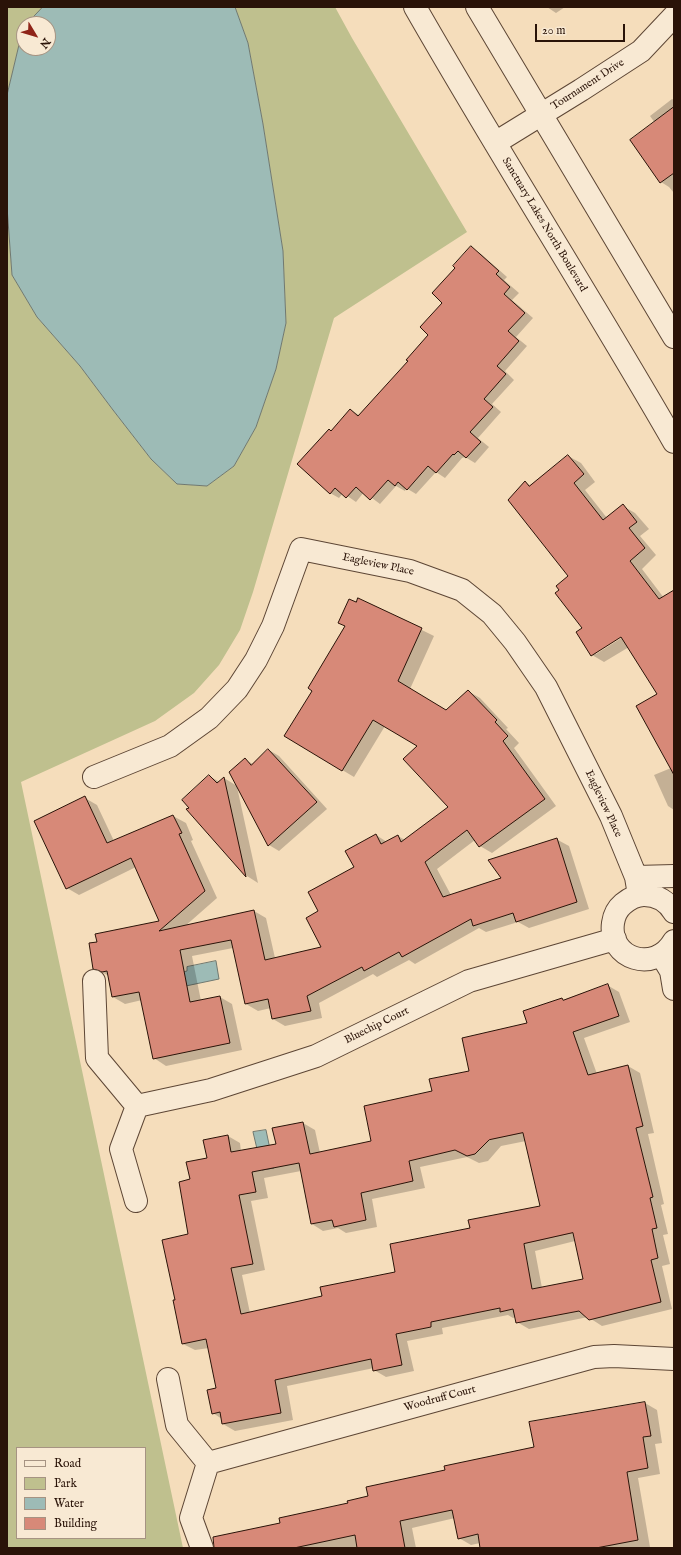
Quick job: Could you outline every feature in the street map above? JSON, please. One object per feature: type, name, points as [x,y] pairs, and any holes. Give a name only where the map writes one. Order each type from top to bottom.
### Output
[{"type":"street","name":"Sanctuary Lakes North Boulevard","points":[[415,7],[494,143],[580,282],[674,442]]},
{"type":"street","points":[[477,7],[674,337]]},
{"type":"street","name":"Tournament Drive","points":[[494,143],[641,51],[674,16]]},
{"type":"street","name":"Eagleview Place","points":[[94,777],[170,746],[209,718],[237,689],[256,660],[273,626],[301,549],[410,571],[462,590],[492,614],[515,642],[546,687],[611,816],[637,886]]},
{"type":"street","points":[[671,965],[651,959],[640,959],[629,956],[620,948],[615,939],[613,928],[614,917],[620,907],[629,899],[637,886],[674,876]]},
{"type":"street","points":[[637,886],[650,895],[661,899],[670,906],[674,912]]},
{"type":"street","name":"Bluechip Court","points":[[137,1106],[212,1090],[316,1056],[469,981],[615,939]]},
{"type":"street","points":[[94,981],[97,1058],[137,1106],[121,1149],[136,1201]]},
{"type":"street","name":"Woodruff Court","points":[[208,1463],[594,1358],[614,1356],[674,1359]]},
{"type":"street","points":[[168,1379],[177,1425],[208,1463],[191,1518],[202,1548]]},
{"type":"green space","points":[[7,7],[43,7],[35,16],[16,16],[16,56],[7,95]]},
{"type":"green space","points":[[235,7],[335,7],[467,232],[334,318],[253,592],[240,630],[219,665],[194,693],[155,721],[21,782],[183,1548],[7,1548],[7,207],[12,275],[37,317],[80,366],[151,459],[177,484],[207,486],[234,466],[256,427],[276,369],[286,323],[283,251],[263,124],[248,43]]},
{"type":"water","points":[[43,7],[235,7],[248,43],[263,124],[283,251],[286,323],[276,369],[256,427],[234,466],[207,486],[177,484],[151,459],[80,366],[37,317],[12,275],[7,207],[7,95],[16,56],[56,56],[56,16],[35,16]]},
{"type":"water","points":[[216,961],[219,979],[181,987],[178,973],[187,971],[187,967]]},
{"type":"water","points":[[266,1130],[274,1168],[262,1170],[253,1132]]},
{"type":"building","points":[[674,107],[674,173],[660,183],[630,140]]},
{"type":"building","points":[[471,246],[499,271],[496,274],[510,287],[504,294],[525,313],[508,331],[519,341],[497,366],[506,374],[484,399],[493,407],[470,432],[481,442],[466,458],[458,451],[454,455],[453,454],[436,473],[428,466],[407,490],[398,482],[395,486],[388,480],[370,500],[356,487],[346,498],[335,488],[330,494],[297,464],[329,429],[331,431],[350,409],[358,416],[408,361],[406,360],[428,335],[420,327],[442,303],[432,293],[455,268],[453,266]]},
{"type":"building","points":[[568,455],[584,474],[574,483],[603,520],[623,504],[637,522],[629,528],[645,548],[630,561],[659,599],[674,590],[674,775],[636,706],[657,694],[621,637],[591,656],[576,632],[582,628],[555,593],[559,590],[556,586],[568,576],[508,500],[525,481],[529,486]]},
{"type":"building","points":[[358,598],[422,628],[398,681],[446,710],[468,690],[497,720],[495,722],[508,736],[503,741],[545,799],[479,847],[467,830],[425,862],[443,897],[501,878],[488,860],[557,838],[577,902],[516,922],[513,913],[473,926],[471,919],[402,957],[399,952],[364,971],[362,967],[307,996],[311,1011],[272,1019],[268,999],[245,1004],[231,940],[180,950],[190,1002],[220,996],[230,1043],[153,1059],[139,992],[112,997],[107,971],[102,972],[93,969],[89,943],[97,942],[95,934],[159,921],[131,858],[66,889],[34,821],[85,796],[107,843],[173,815],[182,833],[179,834],[205,891],[159,931],[254,910],[265,960],[321,947],[306,918],[318,911],[308,892],[354,867],[345,851],[376,834],[381,844],[398,835],[401,842],[448,807],[403,759],[417,746],[373,720],[342,771],[284,736],[312,691],[308,688],[345,626],[338,623],[349,599],[356,602]]},
{"type":"building","points":[[268,749],[317,802],[268,846],[229,772],[245,758],[251,765]]},
{"type":"building","points":[[209,775],[217,783],[224,777],[246,877],[186,809],[189,808],[182,800]]},
{"type":"building","points":[[608,984],[619,1016],[573,1032],[588,1075],[628,1065],[643,1126],[636,1128],[653,1197],[650,1198],[657,1228],[652,1229],[658,1258],[651,1260],[661,1302],[589,1320],[579,1311],[516,1323],[513,1309],[500,1312],[500,1308],[431,1322],[431,1327],[396,1334],[402,1365],[373,1371],[371,1359],[275,1380],[281,1413],[222,1424],[220,1412],[212,1414],[207,1390],[216,1388],[206,1339],[182,1344],[173,1300],[175,1300],[162,1240],[188,1234],[179,1182],[190,1179],[186,1162],[207,1158],[203,1140],[228,1135],[231,1152],[276,1144],[272,1128],[303,1122],[310,1154],[371,1141],[364,1106],[432,1091],[429,1079],[469,1071],[462,1038],[527,1023],[523,1011],[562,998],[563,1000]],"holes":[[[523,1133],[540,1206],[468,1220],[470,1228],[390,1244],[395,1272],[320,1287],[322,1296],[241,1314],[231,1268],[253,1264],[239,1195],[256,1192],[252,1172],[299,1163],[311,1224],[332,1220],[334,1227],[366,1220],[361,1193],[413,1181],[409,1161],[455,1150],[467,1156],[475,1154],[489,1140]],[[573,1233],[583,1279],[532,1289],[524,1244]]]},
{"type":"building","points":[[645,1402],[651,1436],[643,1437],[648,1468],[627,1472],[638,1540],[596,1548],[480,1548],[478,1534],[458,1539],[452,1510],[400,1521],[405,1548],[357,1548],[355,1535],[294,1548],[214,1548],[213,1537],[280,1523],[279,1518],[348,1503],[347,1501],[368,1496],[366,1487],[445,1470],[444,1466],[534,1447],[529,1422]]}]
